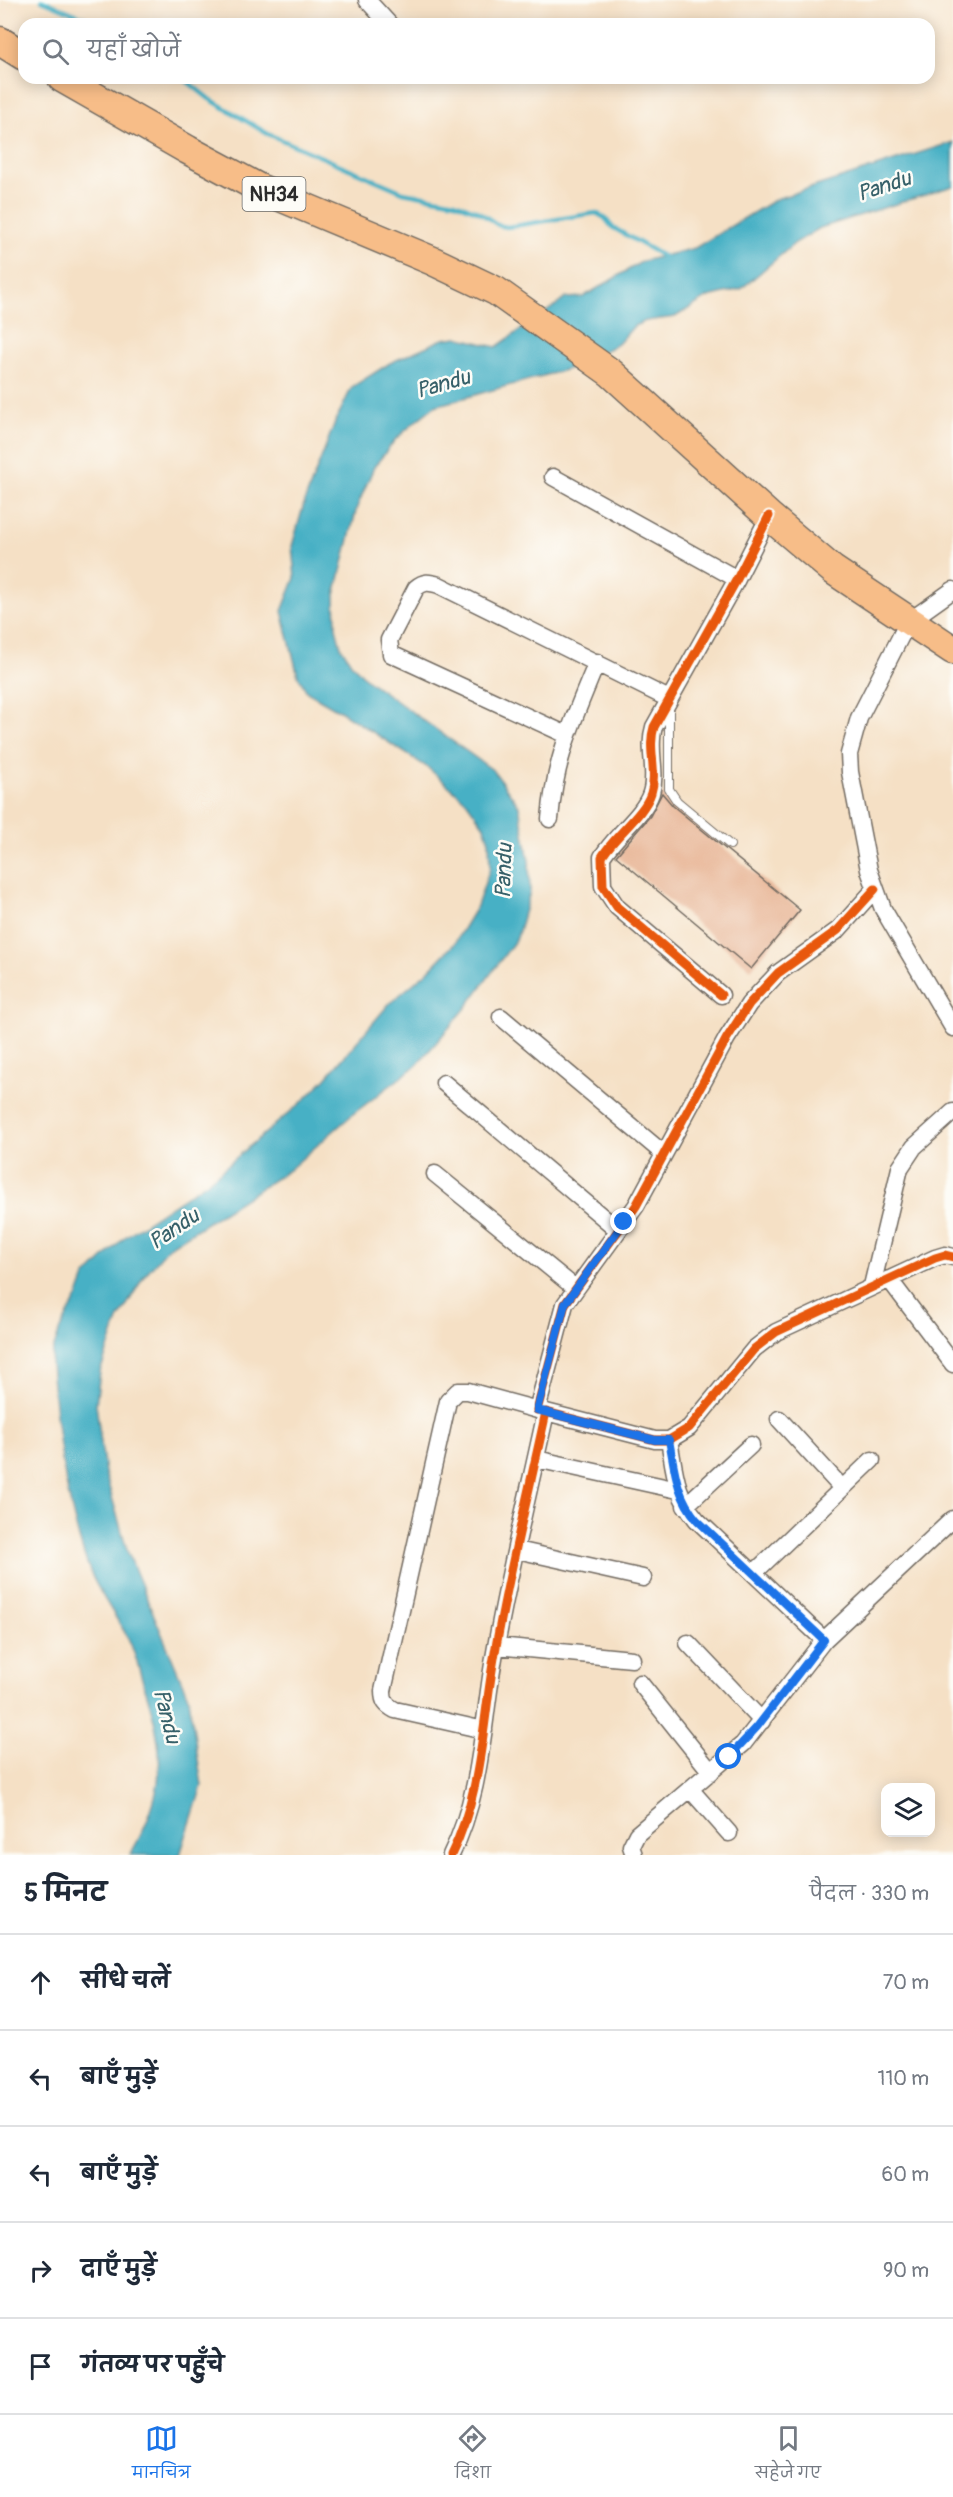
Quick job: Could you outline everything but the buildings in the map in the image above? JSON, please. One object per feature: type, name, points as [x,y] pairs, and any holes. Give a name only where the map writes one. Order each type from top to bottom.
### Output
[{"type":"highway","name":"NH34","points":[[72,84],[259,188],[433,261],[496,291],[611,373],[769,516],[833,570],[953,650]]},
{"type":"street","points":[[367,0],[384,18]]},
{"type":"street","points":[[553,477],[737,579]]},
{"type":"street","points":[[721,995],[617,907],[603,886],[602,857],[650,796],[653,778],[651,736],[769,516]]},
{"type":"street","points":[[567,735],[391,654],[388,640],[416,588],[422,583],[429,582],[439,585],[669,699]]},
{"type":"street","points":[[953,590],[908,622],[859,718],[849,754],[850,772],[875,890],[953,1028]]},
{"type":"street","points":[[550,819],[553,785],[567,735],[597,662]]},
{"type":"street","points":[[451,1855],[462,1833],[475,1790],[497,1646],[536,1459],[542,1411],[560,1317],[575,1288],[636,1206],[727,1038],[749,1004],[778,973],[838,930],[875,890]]},
{"type":"street","points":[[501,1017],[664,1155]]},
{"type":"street","points":[[444,1083],[618,1230]]},
{"type":"street","points":[[872,1286],[900,1168],[914,1147],[953,1112]]},
{"type":"street","points":[[435,1174],[575,1288]]},
{"type":"street","points":[[484,1730],[395,1710],[387,1706],[383,1700],[383,1691],[448,1401],[458,1391],[468,1391],[655,1440],[669,1440],[689,1428],[764,1340],[788,1324],[935,1258],[945,1255],[953,1257]]},
{"type":"street","points":[[889,1279],[953,1364]]},
{"type":"street","points":[[779,1419],[842,1488]]},
{"type":"street","points":[[669,1440],[678,1490],[685,1506],[824,1640]]},
{"type":"street","points":[[685,1506],[751,1445]]},
{"type":"street","points":[[536,1459],[678,1490]]},
{"type":"street","points":[[754,1573],[872,1460]]},
{"type":"street","points":[[634,1855],[631,1846],[637,1834],[743,1744],[824,1640],[953,1519]]},
{"type":"street","points":[[517,1550],[643,1578]]},
{"type":"street","points":[[688,1643],[762,1720]]},
{"type":"street","points":[[497,1646],[632,1659]]},
{"type":"street","points":[[640,1683],[711,1772]]},
{"type":"street","points":[[690,1789],[729,1833]]},
{"type":"lane","points":[[669,699],[669,789],[676,801],[730,845]]},
{"type":"water","name":"Pandu","points":[[953,142],[953,186],[820,228],[795,243],[741,289],[708,297],[675,317],[646,321],[634,326],[618,344],[568,369],[435,406],[395,440],[374,467],[357,507],[335,595],[336,628],[341,647],[351,663],[366,679],[494,771],[519,806],[529,861],[530,892],[517,938],[465,1009],[417,1065],[353,1114],[289,1170],[169,1247],[144,1276],[118,1320],[100,1372],[96,1404],[105,1473],[128,1553],[189,1699],[202,1786],[180,1855],[130,1855],[151,1812],[156,1792],[159,1772],[157,1732],[133,1649],[92,1575],[73,1517],[59,1441],[51,1364],[60,1329],[78,1296],[85,1277],[125,1237],[210,1180],[303,1101],[326,1078],[389,1004],[426,973],[454,944],[477,906],[490,868],[489,841],[484,826],[466,801],[427,767],[307,692],[298,676],[282,611],[295,578],[292,546],[305,500],[335,422],[352,387],[390,363],[443,339],[457,337],[496,347],[566,298],[583,297],[643,261],[695,248],[776,199]]},
{"type":"waterway","points":[[42,0],[85,18]]},
{"type":"waterway","points":[[190,84],[208,98],[268,134],[403,192],[455,202],[479,212],[498,225],[507,227],[596,213],[605,218],[612,227],[666,258]]},
{"type":"cycle path","points":[[721,995],[617,907],[603,886],[602,857],[636,817],[651,793],[654,727],[737,579],[769,516]]},
{"type":"cycle path","points":[[537,1410],[565,1304],[636,1206],[727,1038],[749,1004],[778,973],[838,930],[875,889]]},
{"type":"cycle path","points":[[451,1855],[469,1809],[475,1785],[499,1632],[546,1412],[655,1440],[669,1440],[689,1428],[754,1349],[776,1332],[935,1258],[945,1255],[953,1257]]},
{"type":"route","points":[[624,1222],[565,1304],[537,1410],[655,1440],[669,1440],[678,1490],[685,1506],[824,1640],[757,1727],[729,1757]]}]
